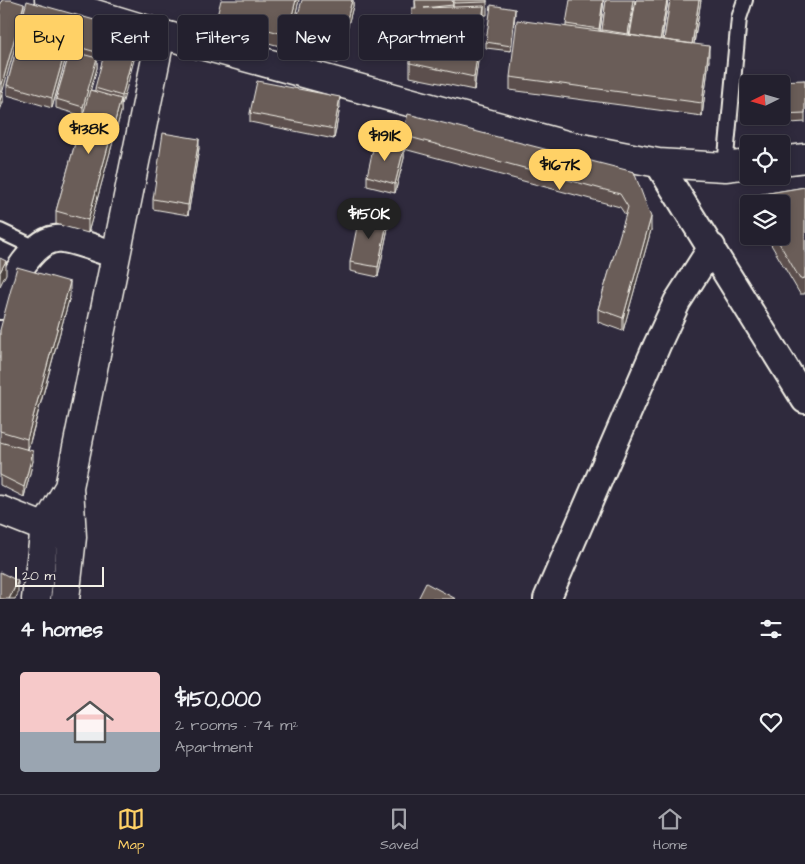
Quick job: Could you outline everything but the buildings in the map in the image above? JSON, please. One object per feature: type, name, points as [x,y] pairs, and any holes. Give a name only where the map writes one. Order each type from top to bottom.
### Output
[{"type":"main road","points":[[58,2],[100,15]]},
{"type":"main road","points":[[168,36],[566,145],[658,163],[737,166]]},
{"type":"main road","points":[[65,599],[72,537],[69,487],[156,60]]},
{"type":"main road","points":[[790,159],[805,158]]},
{"type":"main road","points":[[36,599],[45,528],[69,487]]},
{"type":"main road","points":[[0,510],[72,537]]},
{"type":"street","points":[[658,163],[712,247],[805,400]]},
{"type":"street","points":[[0,306],[12,281],[36,248],[48,242],[63,239],[116,255]]},
{"type":"street","points":[[547,599],[677,302],[712,247]]},
{"type":"lane","points":[[737,166],[739,18],[745,0]]},
{"type":"lane","points":[[0,231],[36,248]]}]
